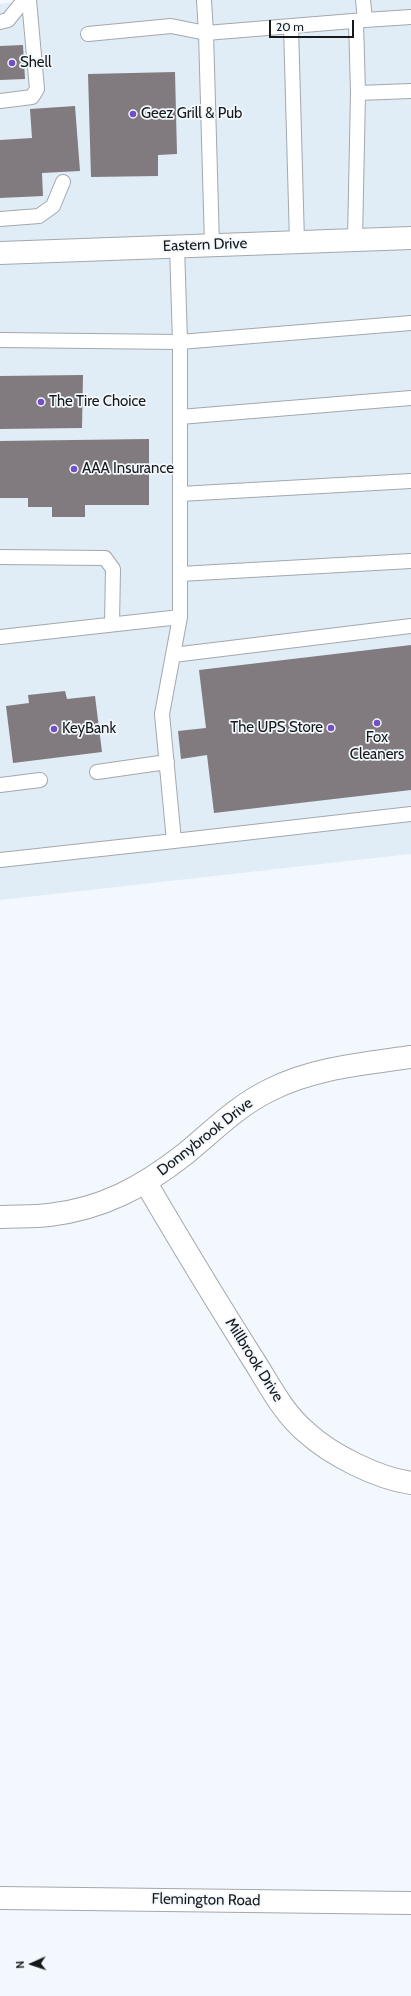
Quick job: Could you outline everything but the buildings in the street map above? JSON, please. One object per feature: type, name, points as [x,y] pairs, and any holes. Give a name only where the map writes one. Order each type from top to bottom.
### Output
[{"type":"street","name":"Eastern Drive","points":[[0,253],[411,238]]},
{"type":"street","name":"Donnybrook Drive","points":[[0,1217],[48,1215],[84,1209],[118,1197],[146,1183],[185,1154],[236,1110],[270,1090],[306,1076],[342,1066],[411,1057]]},
{"type":"street","name":"Millbrook Drive","points":[[146,1183],[229,1322],[286,1411],[305,1432],[328,1449],[370,1470],[411,1483]]},
{"type":"street","name":"Flemington Road","points":[[0,1898],[411,1903]]},
{"type":"lane","points":[[0,22],[8,20],[24,0]]},
{"type":"lane","points":[[0,101],[32,97],[37,89],[29,0]]},
{"type":"lane","points":[[204,0],[212,245]]},
{"type":"lane","points":[[355,240],[358,93],[363,0]]},
{"type":"lane","points":[[88,34],[171,26],[206,33],[411,17]]},
{"type":"lane","points":[[291,26],[297,242]]},
{"type":"lane","points":[[358,93],[411,91]]},
{"type":"lane","points":[[0,219],[39,216],[53,206],[63,182]]},
{"type":"lane","points":[[174,841],[162,714],[180,617],[180,342],[177,246]]},
{"type":"lane","points":[[0,340],[180,342],[411,323]]},
{"type":"lane","points":[[180,417],[411,398]]},
{"type":"lane","points":[[180,494],[411,481]]},
{"type":"lane","points":[[0,557],[105,558],[113,569],[112,624]]},
{"type":"lane","points":[[180,574],[411,561]]},
{"type":"lane","points":[[0,637],[180,617]]},
{"type":"lane","points":[[173,655],[411,626]]},
{"type":"lane","points":[[97,772],[167,762]]},
{"type":"lane","points":[[0,785],[40,780]]},
{"type":"lane","points":[[0,860],[411,814]]},
{"type":"shaded area","points":[[35,0],[411,0],[411,854],[0,900],[0,4]]},
{"type":"place","name":"Shell","points":[[12,63]]},
{"type":"place","name":"Geez Grill & Pub","points":[[133,114]]},
{"type":"place","name":"The Tire Choice","points":[[41,402]]},
{"type":"place","name":"AAA Insurance","points":[[74,469]]},
{"type":"place","name":"Fox Cleaners","points":[[377,723]]},
{"type":"place","name":"The UPS Store","points":[[331,728]]},
{"type":"place","name":"KeyBank","points":[[54,729]]}]
